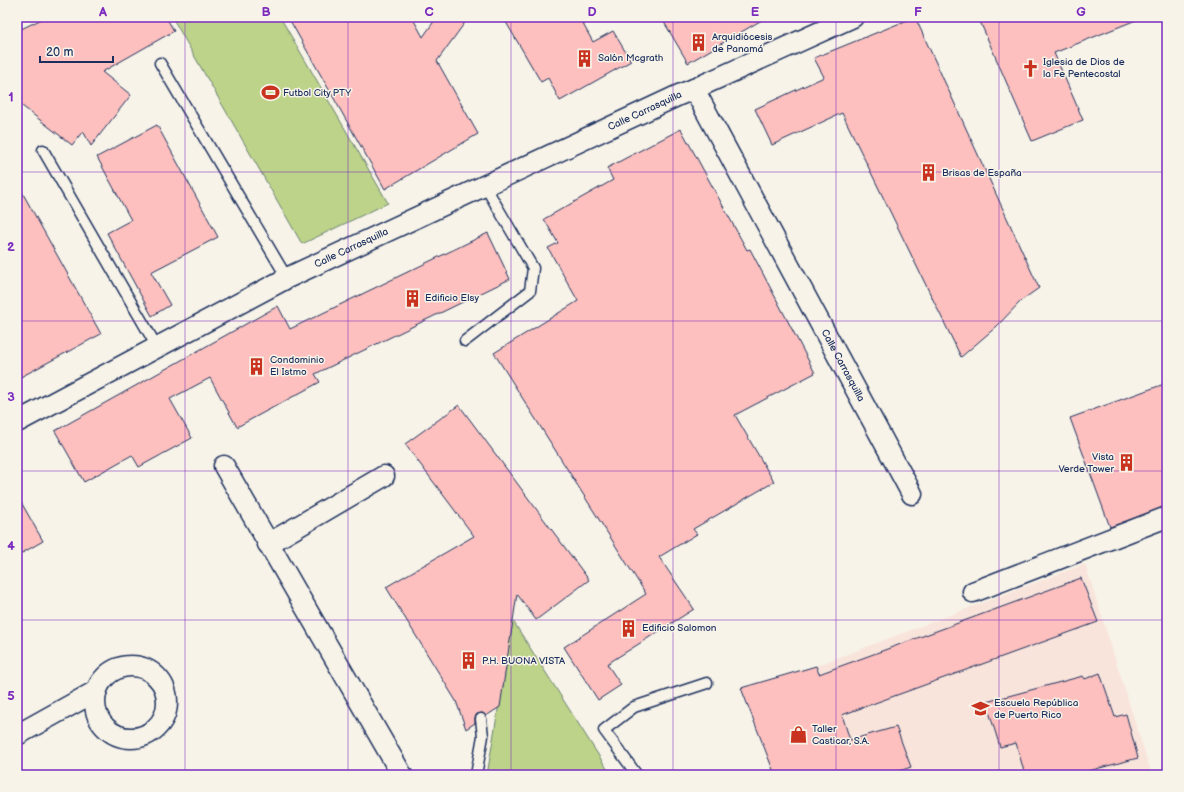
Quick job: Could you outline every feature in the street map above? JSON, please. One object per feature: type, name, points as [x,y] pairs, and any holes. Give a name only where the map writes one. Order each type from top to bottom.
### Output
[{"type":"street","name":"Calle Carrasquilla","points":[[17,422],[287,278],[679,95],[694,90],[853,17]]},
{"type":"street","name":"Calle Carrasquilla","points":[[694,90],[912,494]]},
{"type":"street","points":[[224,466],[402,775]]},
{"type":"street","points":[[268,544],[384,476]]},
{"type":"street","points":[[973,592],[1167,517]]},
{"type":"street","points":[[17,735],[96,691]]},
{"type":"lane","points":[[160,63],[287,278]]},
{"type":"lane","points":[[43,150],[157,348]]},
{"type":"lane","points":[[465,341],[530,291],[533,268],[485,186]]},
{"type":"lane","points":[[637,775],[604,730],[634,707],[707,683]]},
{"type":"lane","points":[[476,775],[483,736],[481,719]]},
{"type":"shaded area","name":"Escuela República de Puerto Rico","points":[[1085,564],[1152,775],[853,775],[816,666]]},
{"type":"green space","name":"Futbol City PTY","points":[[172,17],[280,17],[388,203],[302,244]]},
{"type":"green space","points":[[513,621],[611,775],[487,775]]},
{"type":"building","points":[[46,17],[166,17],[174,31],[102,72],[131,95],[91,146],[83,131],[72,145],[17,102],[17,31]]},
{"type":"building","points":[[288,17],[412,17],[423,37],[437,17],[469,17],[437,61],[478,134],[385,189]]},
{"type":"building","name":"Salón Mcgrath","points":[[503,17],[579,17],[593,42],[613,31],[631,61],[560,101],[548,78],[541,82]]},
{"type":"building","name":"Arquidiócesis de Panamá","points":[[661,17],[767,17],[688,63]]},
{"type":"building","name":"Brisas de España","points":[[915,17],[1039,288],[1022,300],[996,327],[961,357],[842,113],[772,145],[755,109],[824,77],[814,58]]},
{"type":"building","name":"Iglesia de Dios de la Fe Pentecostal","points":[[978,17],[1141,18],[1054,53],[1083,120],[1032,141]]},
{"type":"building","points":[[157,125],[218,237],[151,272],[170,305],[152,316],[107,233],[131,220],[97,157]]},
{"type":"building","points":[[681,129],[747,250],[750,249],[815,373],[735,415],[774,482],[693,529],[697,534],[659,557],[694,609],[607,664],[621,685],[598,700],[564,647],[646,594],[494,353],[578,301],[548,248],[558,243],[544,219],[613,180],[607,168]]},
{"type":"building","points":[[17,183],[101,334],[17,379]]},
{"type":"building","points":[[488,233],[510,279],[315,374],[320,382],[237,427],[210,378],[170,399],[192,438],[139,467],[132,455],[84,482],[55,431],[278,306],[290,329]]},
{"type":"building","name":"Vista Verde Tower","points":[[1167,383],[1167,506],[1110,527],[1070,418]]},
{"type":"building","points":[[459,405],[589,580],[536,620],[517,594],[500,707],[486,716],[483,713],[477,714],[475,717],[475,723],[466,729],[456,701],[386,587],[474,536],[405,444]]},
{"type":"building","points":[[17,495],[43,541],[17,556]]},
{"type":"building","points":[[1081,578],[1098,622],[842,715],[850,740],[896,727],[911,767],[888,775],[775,775],[741,688],[816,666],[819,674]]},
{"type":"building","points":[[1100,673],[1115,717],[1126,714],[1138,758],[1073,775],[1025,775],[1016,743],[1000,747],[986,702],[1083,676],[1085,679]]},
{"type":"place","name":"Arquidiócesis de Panamá","points":[[699,43]]},
{"type":"place","name":"Salón Mcgrath","points":[[585,58]]},
{"type":"place","name":"Iglesia de Dios de la Fe Pentecostal","points":[[1030,68]]},
{"type":"place","name":"Futbol City PTY","points":[[270,93]]},
{"type":"place","name":"Brisas de España","points":[[929,173]]},
{"type":"place","name":"Edificio Elsy","points":[[412,298]]},
{"type":"place","name":"Condominio El Istmo","points":[[257,366]]},
{"type":"place","name":"Vista Verde Tower","points":[[1127,463]]},
{"type":"place","name":"Edificio Salomon","points":[[629,628]]},
{"type":"place","name":"P.H. BUONA VISTA","points":[[469,661]]},
{"type":"place","name":"Escuela República de Puerto Rico","points":[[981,709]]},
{"type":"place","name":"Taller Casticar, S.A.","points":[[799,735]]}]
